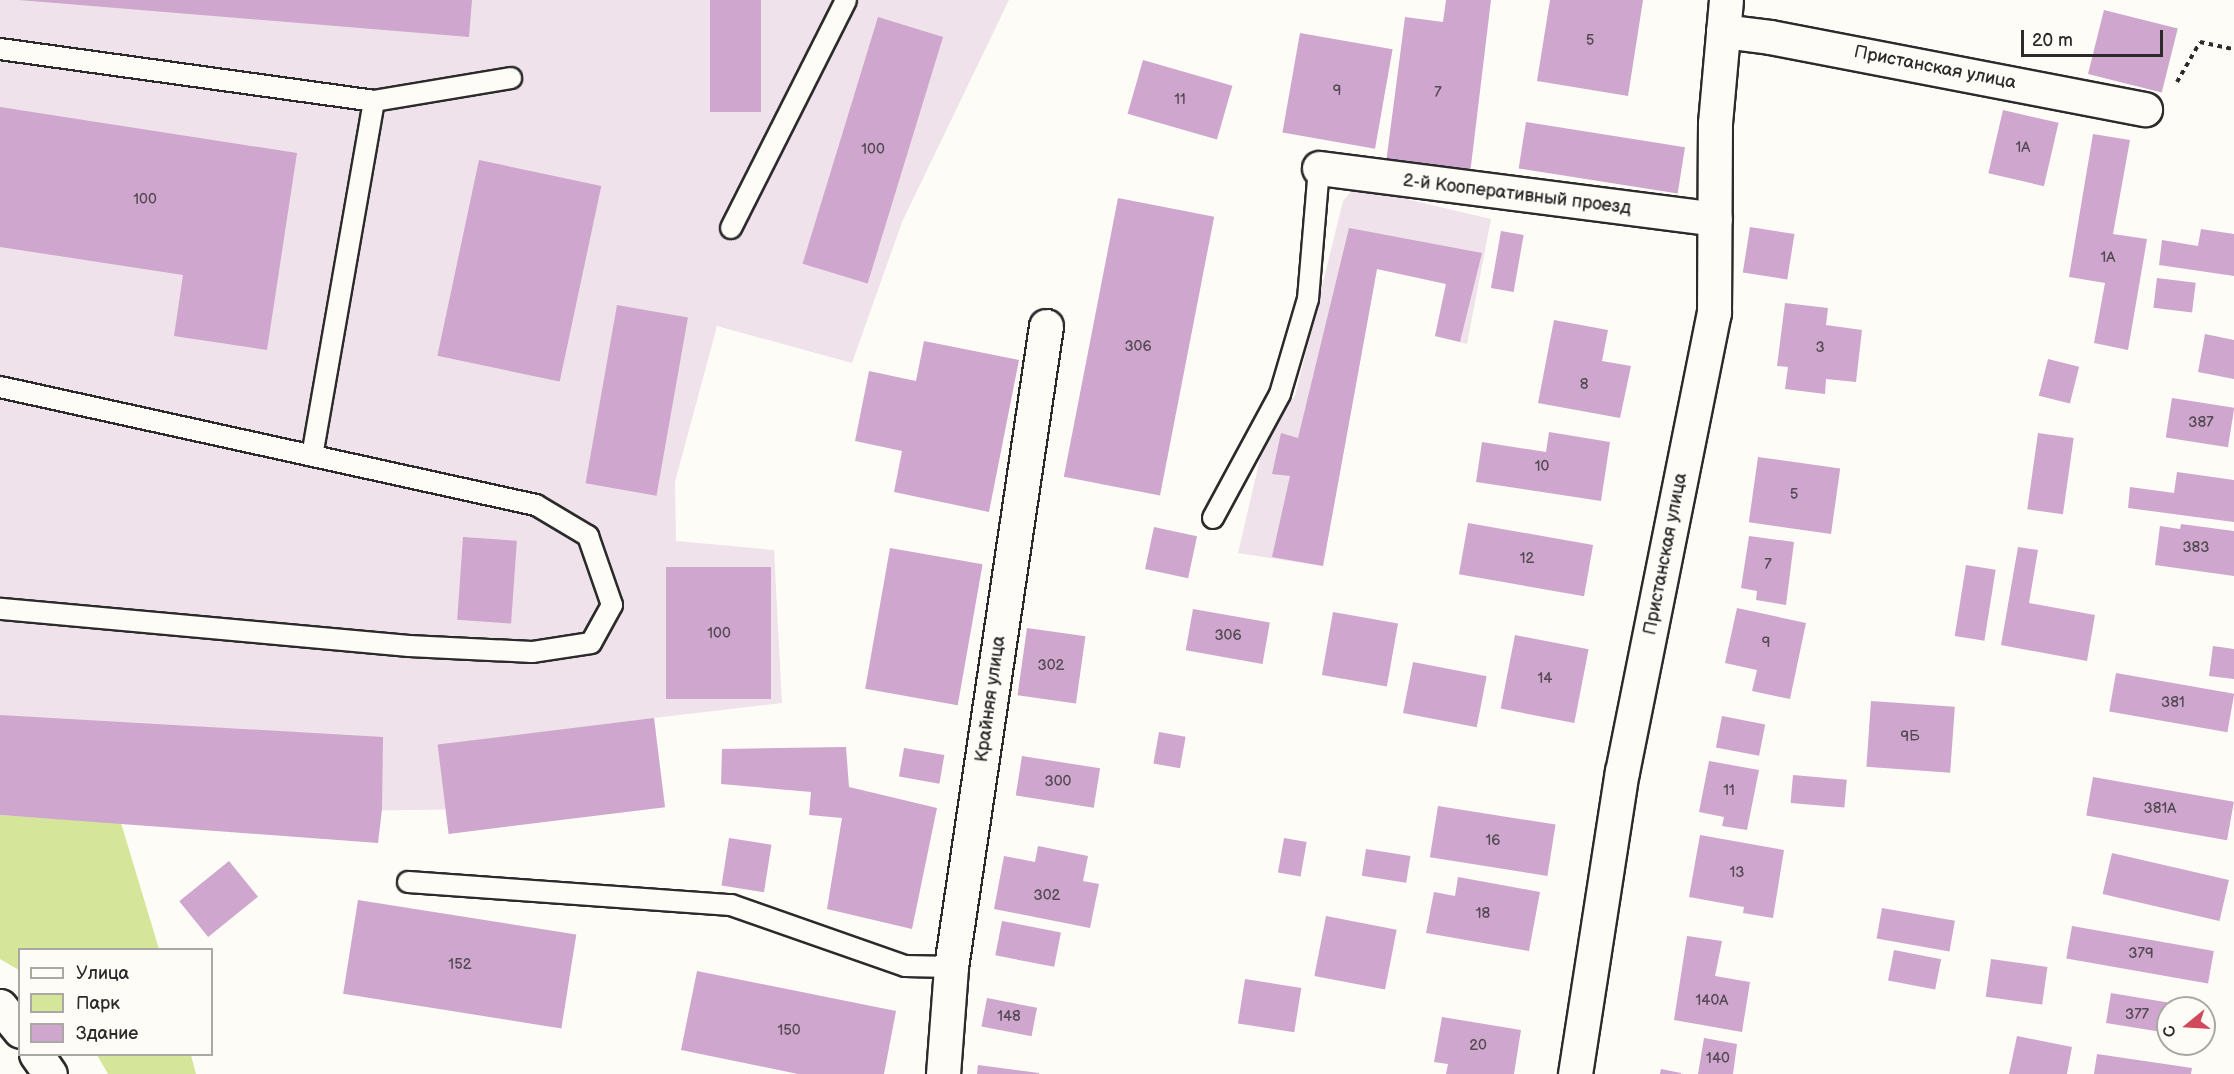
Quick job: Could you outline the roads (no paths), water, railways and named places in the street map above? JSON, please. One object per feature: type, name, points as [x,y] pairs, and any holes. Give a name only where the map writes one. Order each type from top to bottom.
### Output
[{"type":"street","name":"Пристанская улица","points":[[1575,1074],[1622,772],[1714,313],[1715,123],[1725,15],[1770,37],[2145,109]]},
{"type":"street","name":"2-й Кооперативный проезд","points":[[1318,168],[1715,219]]},
{"type":"street","name":"Крайняя улица","points":[[943,1074],[951,968],[1046,326]]},
{"type":"street","points":[[0,1006],[18,1028]]},
{"type":"street","points":[[37,1056],[50,1074]]},
{"type":"lane","points":[[731,228],[846,0]]},
{"type":"lane","points":[[0,49],[374,101],[512,78]]},
{"type":"lane","points":[[312,456],[374,101]]},
{"type":"lane","points":[[1213,518],[1280,394],[1308,299],[1318,168]]},
{"type":"lane","points":[[0,387],[536,506],[588,536],[612,605],[591,643],[532,652],[410,646],[0,609]]},
{"type":"lane","points":[[408,882],[731,905],[905,966],[951,968]]}]
